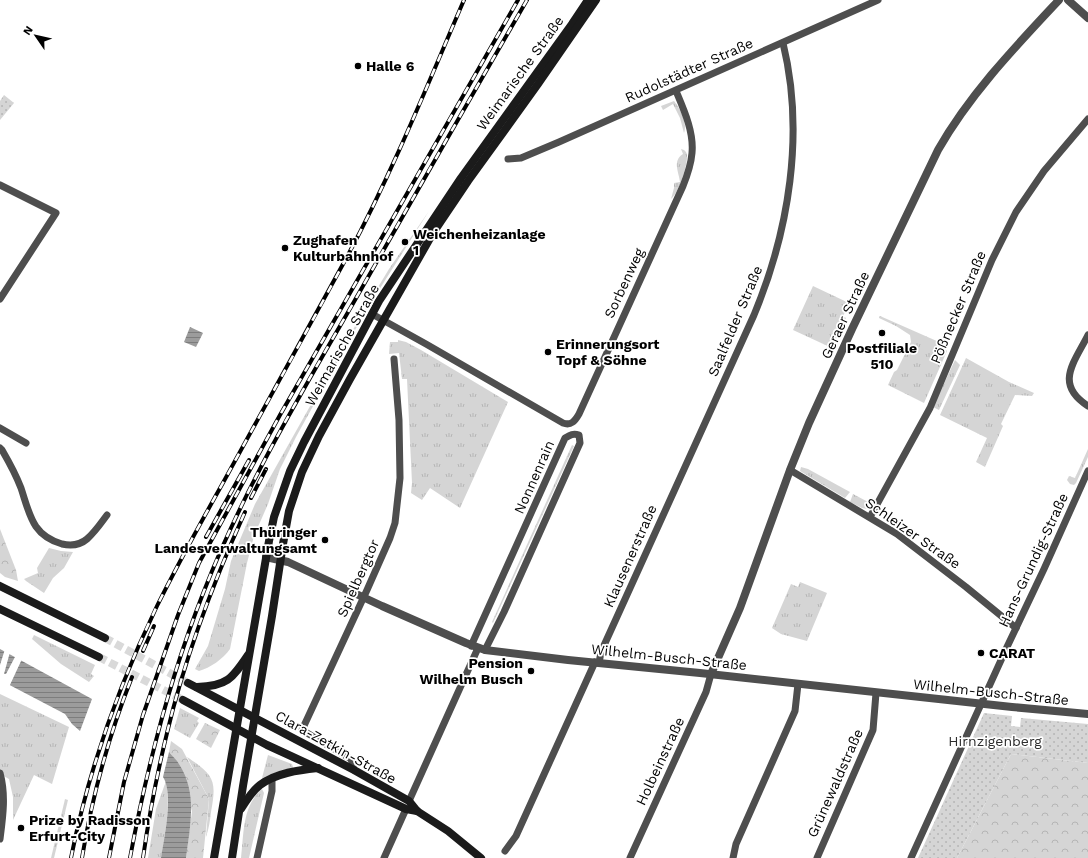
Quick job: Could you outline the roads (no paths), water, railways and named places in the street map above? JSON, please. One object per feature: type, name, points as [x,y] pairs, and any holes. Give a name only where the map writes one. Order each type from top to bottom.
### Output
[{"type":"main road","name":"Weimarische Straße","points":[[237,728],[274,517],[290,471],[384,293],[445,200],[588,0]]},
{"type":"main road","name":"Weimarische Straße","points":[[255,717],[289,511],[302,472],[319,436],[383,320],[449,208],[578,28],[596,0]]},
{"type":"main road","points":[[0,586],[105,638]]},
{"type":"main road","points":[[0,609],[99,657]]},
{"type":"main road","points":[[196,687],[218,685],[229,680],[250,652]]},
{"type":"main road","name":"Clara-Zetkin-Straße","points":[[188,683],[354,770],[448,831],[481,858]]},
{"type":"main road","name":"Clara-Zetkin-Straße","points":[[183,700],[252,737],[319,768],[408,805]]},
{"type":"main road","points":[[232,858],[238,813],[255,717]]},
{"type":"main road","points":[[214,858],[225,788],[237,728]]},
{"type":"main road","points":[[238,813],[253,792],[260,785],[272,778],[289,773],[319,768]]},
{"type":"street","name":"Rudolstädter Straße","points":[[508,159],[521,158],[878,0]]},
{"type":"street","name":"Geraer Straße","points":[[711,674],[740,608],[790,470],[809,423],[849,335],[938,150],[950,128],[972,99],[1009,54],[1059,0]]},
{"type":"street","points":[[1068,0],[1088,18]]},
{"type":"street","name":"Saalfelder Straße","points":[[688,460],[764,289],[772,267],[783,223],[792,148],[792,107],[787,58],[783,43]]},
{"type":"street","name":"Sorbenweg","points":[[372,314],[563,423],[573,423],[579,414],[683,186],[689,169],[692,153],[692,142],[687,117],[676,90]]},
{"type":"street","name":"Pößnecker Straße","points":[[870,517],[930,408],[997,250],[1016,212],[1044,170],[1088,119]]},
{"type":"street","points":[[0,185],[56,213],[0,299]]},
{"type":"street","points":[[1088,335],[1073,364],[1069,378],[1069,386],[1077,398],[1088,406]]},
{"type":"street","name":"Spielbergtor","points":[[354,770],[351,759],[302,730],[390,538],[397,510],[400,478],[399,420],[394,359]]},
{"type":"street","points":[[0,428],[26,443]]},
{"type":"street","name":"Nonnenrain","points":[[384,858],[478,648],[566,438],[571,434],[579,435],[580,444],[504,612],[478,648]]},
{"type":"street","points":[[0,448],[12,467],[33,522],[41,533],[47,538],[69,546],[79,544],[87,539],[107,515]]},
{"type":"street","name":"Klausenerstraße","points":[[505,851],[516,836],[597,662],[688,460]]},
{"type":"street","name":"Schleizer Straße","points":[[790,470],[897,534],[927,556],[1016,628]]},
{"type":"street","name":"Hans-Grundig-Straße","points":[[911,858],[1088,471]]},
{"type":"street","name":"Wilhelm-Busch-Straße","points":[[266,557],[288,562],[478,648],[876,693],[1088,714]]},
{"type":"street","name":"Holbeinstraße","points":[[630,858],[706,692],[711,674]]},
{"type":"street","points":[[732,858],[736,844],[795,711],[798,684]]},
{"type":"street","name":"Grünewaldstraße","points":[[816,858],[873,730],[876,693]]},
{"type":"street","points":[[0,773],[3,782],[4,814],[0,839]]},
{"type":"street","points":[[257,858],[272,791],[272,778]]},
{"type":"tunnel","points":[[105,638],[188,683]]},
{"type":"tunnel","points":[[99,657],[183,700]]},
{"type":"railway","points":[[71,858],[86,793],[106,729],[143,636],[190,543],[364,224],[409,129],[464,0]]},
{"type":"railway","points":[[109,858],[124,782],[143,715],[178,615],[199,563],[280,415],[518,0]]},
{"type":"railway","points":[[130,858],[152,756],[170,689],[180,656],[219,554],[253,482],[291,411],[527,0]]},
{"type":"railway","points":[[206,537],[249,460]]},
{"type":"railway","points":[[251,498],[266,469]]},
{"type":"railway","points":[[143,858],[160,764],[182,676],[211,593],[245,512]]},
{"type":"railway","points":[[143,651],[154,626]]},
{"type":"railway","points":[[82,858],[102,766],[132,677]]},
{"type":"place","name":"Halle 6","points":[[358,66]]},
{"type":"place","name":"Weichenheizanlage 1","points":[[405,242]]},
{"type":"place","name":"Zughafen Kulturbahnhof","points":[[285,248]]},
{"type":"place","name":"Postfiliale 510","points":[[882,333]]},
{"type":"place","name":"Erinnerungsort Topf & Söhne","points":[[548,352]]},
{"type":"place","name":"Thüringer Landesverwaltungsamt","points":[[325,540]]},
{"type":"place","name":"CARAT","points":[[981,653]]},
{"type":"place","name":"Pension Wilhelm Busch","points":[[531,671]]},
{"type":"place","name":"Prize by Radisson Erfurt-City","points":[[21,828]]},
{"type":"park label","name":"Hirnzigenberg","points":[[995,741]]}]
